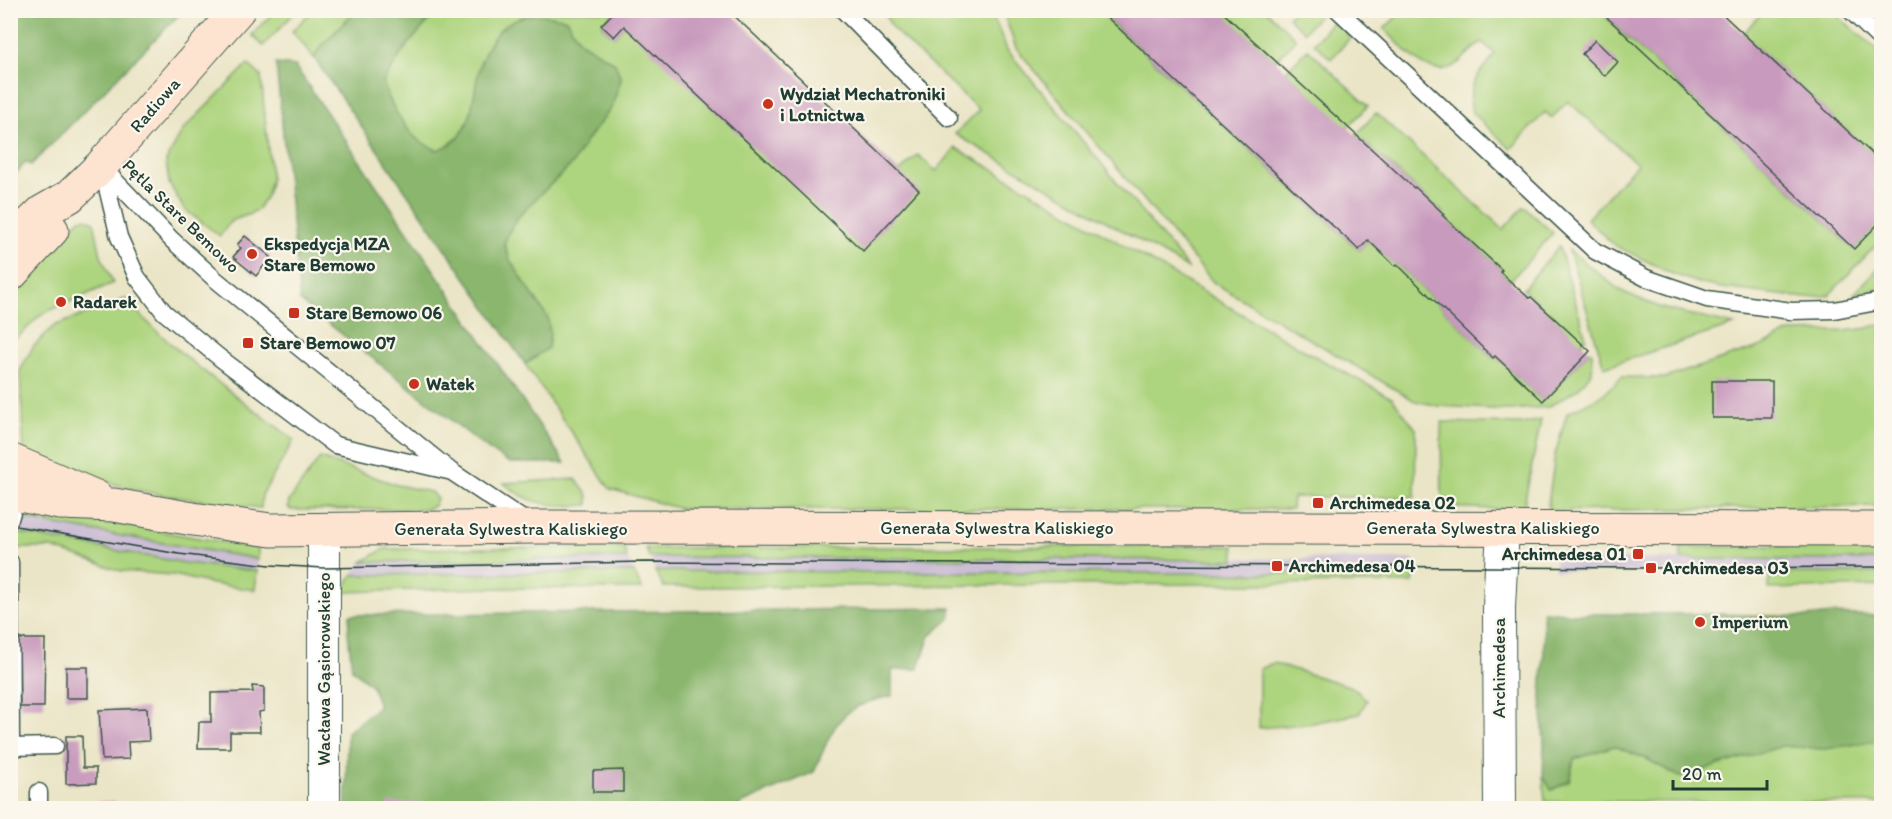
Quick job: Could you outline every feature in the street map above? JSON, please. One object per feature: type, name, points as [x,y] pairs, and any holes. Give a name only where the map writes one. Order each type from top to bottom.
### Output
[{"type":"street","name":"Radiowa","points":[[10,243],[42,212],[70,196],[102,166],[238,10]]},
{"type":"street","name":"Radiowa","points":[[10,275],[58,224],[70,196]]},
{"type":"street","name":"Generała Sylwestra Kaliskiego","points":[[10,460],[114,505]]},
{"type":"street","name":"Generała Sylwestra Kaliskiego","points":[[12,502],[114,505],[271,530],[535,527],[1881,529]]},
{"type":"street","name":"Archimedesa","points":[[1500,808],[1499,607],[1503,528]]},
{"type":"street","name":"Wacława Gąsiorowskiego","points":[[324,530],[324,808]]},
{"type":"lane","points":[[843,10],[949,118]]},
{"type":"lane","points":[[1338,10],[1595,251],[1646,278],[1707,298],[1791,311],[1834,310],[1881,301]]},
{"type":"lane","points":[[1850,10],[1881,41]]},
{"type":"lane","name":"Pętla Stare Bemowo","points":[[102,166],[119,237],[137,277],[164,312],[220,358],[335,445],[452,472]]},
{"type":"lane","name":"Pętla Stare Bemowo","points":[[102,166],[172,240],[215,279],[452,472],[535,527]]},
{"type":"lane","points":[[10,562],[11,747],[55,746]]},
{"type":"shaded area","points":[[21,519],[258,559],[257,571],[185,563],[18,533]]},
{"type":"shaded area","points":[[649,557],[1414,559],[1414,574],[655,571]]},
{"type":"shaded area","points":[[627,558],[634,572],[352,575],[362,562]]},
{"type":"shaded area","points":[[1555,560],[1882,560],[1881,573],[1555,571]]},
{"type":"green space","points":[[11,10],[183,11],[31,165],[26,162],[11,179]]},
{"type":"green space","points":[[275,11],[296,11],[263,46],[252,35]]},
{"type":"green space","points":[[312,11],[355,11],[319,49],[314,58],[292,31]]},
{"type":"green space","points":[[355,11],[437,11],[405,48],[383,82],[392,104],[406,127],[418,140],[437,150],[451,144],[467,125],[478,73],[488,46],[504,26],[514,20],[538,15],[566,19],[579,41],[615,63],[621,79],[612,107],[586,141],[573,163],[524,210],[513,224],[504,243],[510,260],[548,318],[550,335],[548,348],[525,364],[314,58],[319,49]]},
{"type":"green space","points":[[437,11],[608,11],[612,14],[601,25],[614,37],[624,26],[899,172],[918,155],[936,171],[956,148],[1307,352],[1392,398],[1416,429],[1415,497],[1293,497],[1292,509],[681,509],[610,489],[525,364],[537,357],[504,243],[513,224],[524,210],[573,163],[586,141],[612,107],[621,79],[615,63],[579,41],[566,19],[481,60],[471,113],[466,125],[450,144],[437,150],[418,140],[406,127],[392,104],[383,82],[405,48]]},
{"type":"green space","points":[[886,11],[991,11],[1007,50],[1189,269],[955,134],[979,110],[893,29],[886,17]]},
{"type":"green space","points":[[1003,11],[1099,11],[1359,250],[1368,240],[1395,265],[1397,264],[1493,358],[1495,356],[1543,401],[1590,351],[1592,353],[1592,372],[1578,389],[1548,407],[1508,410],[1439,406],[1415,401],[1214,283],[1016,48]]},
{"type":"green space","points":[[1220,11],[1267,11],[1296,39],[1275,61]]},
{"type":"green space","points":[[1294,11],[1323,11],[1304,32],[1288,17]]},
{"type":"green space","points":[[1397,11],[1599,11],[1854,249],[1881,220],[1881,240],[1829,295],[1806,298],[1722,288],[1670,273],[1614,245],[1587,219],[1637,164],[1568,101],[1552,118],[1545,112],[1511,149],[1472,113],[1470,99],[1473,85],[1480,72],[1495,54],[1482,42],[1457,64],[1447,69],[1427,66],[1408,53],[1384,29],[1400,13]]},
{"type":"green space","points":[[1763,11],[1832,11],[1881,53],[1881,145],[1872,154],[1743,34]]},
{"type":"green space","points":[[1334,20],[1350,38],[1331,59],[1314,43]]},
{"type":"green space","points":[[1308,49],[1368,106],[1347,128],[1286,71]]},
{"type":"green space","points":[[248,64],[261,76],[271,178],[267,195],[258,209],[231,221],[220,236],[184,209],[169,183],[166,161],[183,130]]},
{"type":"green space","points":[[276,64],[295,66],[565,463],[510,463],[489,450],[300,301]]},
{"type":"green space","points":[[1376,113],[1503,229],[1524,207],[1553,233],[1510,281],[1500,272],[1502,270],[1442,215],[1444,213],[1356,135]]},
{"type":"green space","points":[[86,218],[94,222],[101,256],[113,283],[44,313],[20,335],[11,340],[11,295],[80,219]]},
{"type":"green space","points":[[1559,246],[1586,338],[1581,344],[1523,289]]},
{"type":"green space","points":[[1569,250],[1621,291],[1661,308],[1734,325],[1604,367]]},
{"type":"green space","points":[[1881,265],[1881,288],[1853,295]]},
{"type":"green space","points":[[126,299],[184,356],[294,440],[262,495],[261,508],[147,492],[84,475],[24,451],[20,371],[33,347],[54,326]]},
{"type":"green space","points":[[1881,324],[1881,506],[1550,511],[1548,504],[1555,455],[1567,413],[1601,396],[1622,377],[1665,378],[1762,346],[1790,332],[1846,331]]},
{"type":"green space","points":[[1541,420],[1523,510],[1442,507],[1442,422],[1522,424]]},
{"type":"green space","points":[[320,458],[397,485],[431,492],[437,499],[434,506],[426,509],[291,510],[288,507],[289,501]]},
{"type":"green space","points":[[576,479],[588,496],[588,505],[564,506],[533,501],[513,491],[504,483]]},
{"type":"green space","points":[[35,510],[258,548],[258,559],[21,519],[29,511]]},
{"type":"green space","points":[[18,533],[185,563],[257,571],[255,590],[173,575],[121,571],[52,548],[19,548],[16,539]]},
{"type":"green space","points":[[1881,545],[1881,560],[1681,559],[1681,547]]},
{"type":"green space","points":[[1234,546],[1235,560],[649,557],[646,548]]},
{"type":"green space","points":[[624,547],[627,558],[362,562],[384,549]]},
{"type":"green space","points":[[655,571],[1414,574],[1413,583],[664,587]]},
{"type":"green space","points":[[634,572],[642,589],[491,588],[343,592],[352,575]]},
{"type":"green space","points":[[1769,573],[1881,573],[1881,586],[1769,589]]},
{"type":"green space","points":[[951,608],[950,619],[930,636],[918,669],[892,670],[892,696],[874,700],[848,712],[833,730],[814,772],[743,803],[737,808],[346,808],[347,732],[379,706],[372,686],[352,669],[348,632],[350,615]]},
{"type":"green space","points":[[1543,611],[1577,614],[1881,616],[1881,740],[1824,749],[1782,746],[1680,777],[1647,759],[1614,746],[1574,759],[1569,781],[1551,790],[1543,776],[1544,742],[1541,696],[1544,650]]},
{"type":"green space","points":[[1273,663],[1352,687],[1367,700],[1359,714],[1307,724],[1259,728],[1259,669]]},
{"type":"green space","points":[[1881,740],[1881,803],[1545,801],[1543,776],[1552,790],[1569,781],[1574,759],[1614,746],[1647,759],[1680,777],[1782,746],[1824,749]]},
{"type":"building","name":"Wydział Mechatroniki i Lotnictwa","points":[[608,10],[728,10],[919,190],[863,251],[624,26],[614,37],[601,25],[612,14]]},
{"type":"building","points":[[1099,10],[1220,10],[1444,214],[1442,215],[1502,270],[1500,272],[1590,351],[1543,401],[1495,356],[1493,358],[1397,264],[1395,266],[1368,240],[1359,250]]},
{"type":"building","points":[[1599,10],[1718,10],[1882,163],[1882,220],[1854,249]]},
{"type":"building","points":[[1595,40],[1618,62],[1605,76],[1582,54]]},
{"type":"building","name":"Ekspedycja MZA Stare Bemowo","points":[[245,236],[271,257],[256,276],[233,257],[241,248],[237,245]]},
{"type":"building","points":[[1712,381],[1772,381],[1772,418],[1712,418]]},
{"type":"building","points":[[19,639],[45,639],[44,707],[20,707]]},
{"type":"building","points":[[66,667],[88,667],[88,698],[66,698]]},
{"type":"building","points":[[252,686],[264,687],[264,711],[259,712],[260,732],[230,732],[230,748],[198,748],[199,722],[211,722],[211,693],[253,692]]},
{"type":"building","points":[[147,708],[149,741],[128,742],[129,759],[102,760],[99,710]]},
{"type":"building","points":[[66,736],[82,736],[83,768],[96,768],[96,783],[66,784]]},
{"type":"building","points":[[623,770],[623,792],[593,792],[593,771]]},
{"type":"building","points":[[115,801],[115,808],[95,808],[95,802]]},
{"type":"building","points":[[388,803],[426,803],[426,808],[388,808]]},
{"type":"tram line","points":[[10,525],[179,554],[270,565],[324,568],[644,562],[1651,568],[1882,567]]},
{"type":"place","name":"Wydział Mechatroniki i Lotnictwa","points":[[768,104]]},
{"type":"place","name":"Ekspedycja MZA Stare Bemowo","points":[[252,254]]},
{"type":"place","name":"Radarek","points":[[61,302]]},
{"type":"place","name":"Stare Bemowo 06","points":[[294,313]]},
{"type":"place","name":"Stare Bemowo 07","points":[[248,343]]},
{"type":"place","name":"Watek","points":[[414,384]]},
{"type":"place","name":"Archimedesa 02","points":[[1318,503]]},
{"type":"place","name":"Archimedesa 01","points":[[1638,554]]},
{"type":"place","name":"Archimedesa 04","points":[[1277,566]]},
{"type":"place","name":"Archimedesa 03","points":[[1651,568]]},
{"type":"place","name":"Imperium","points":[[1700,622]]}]
